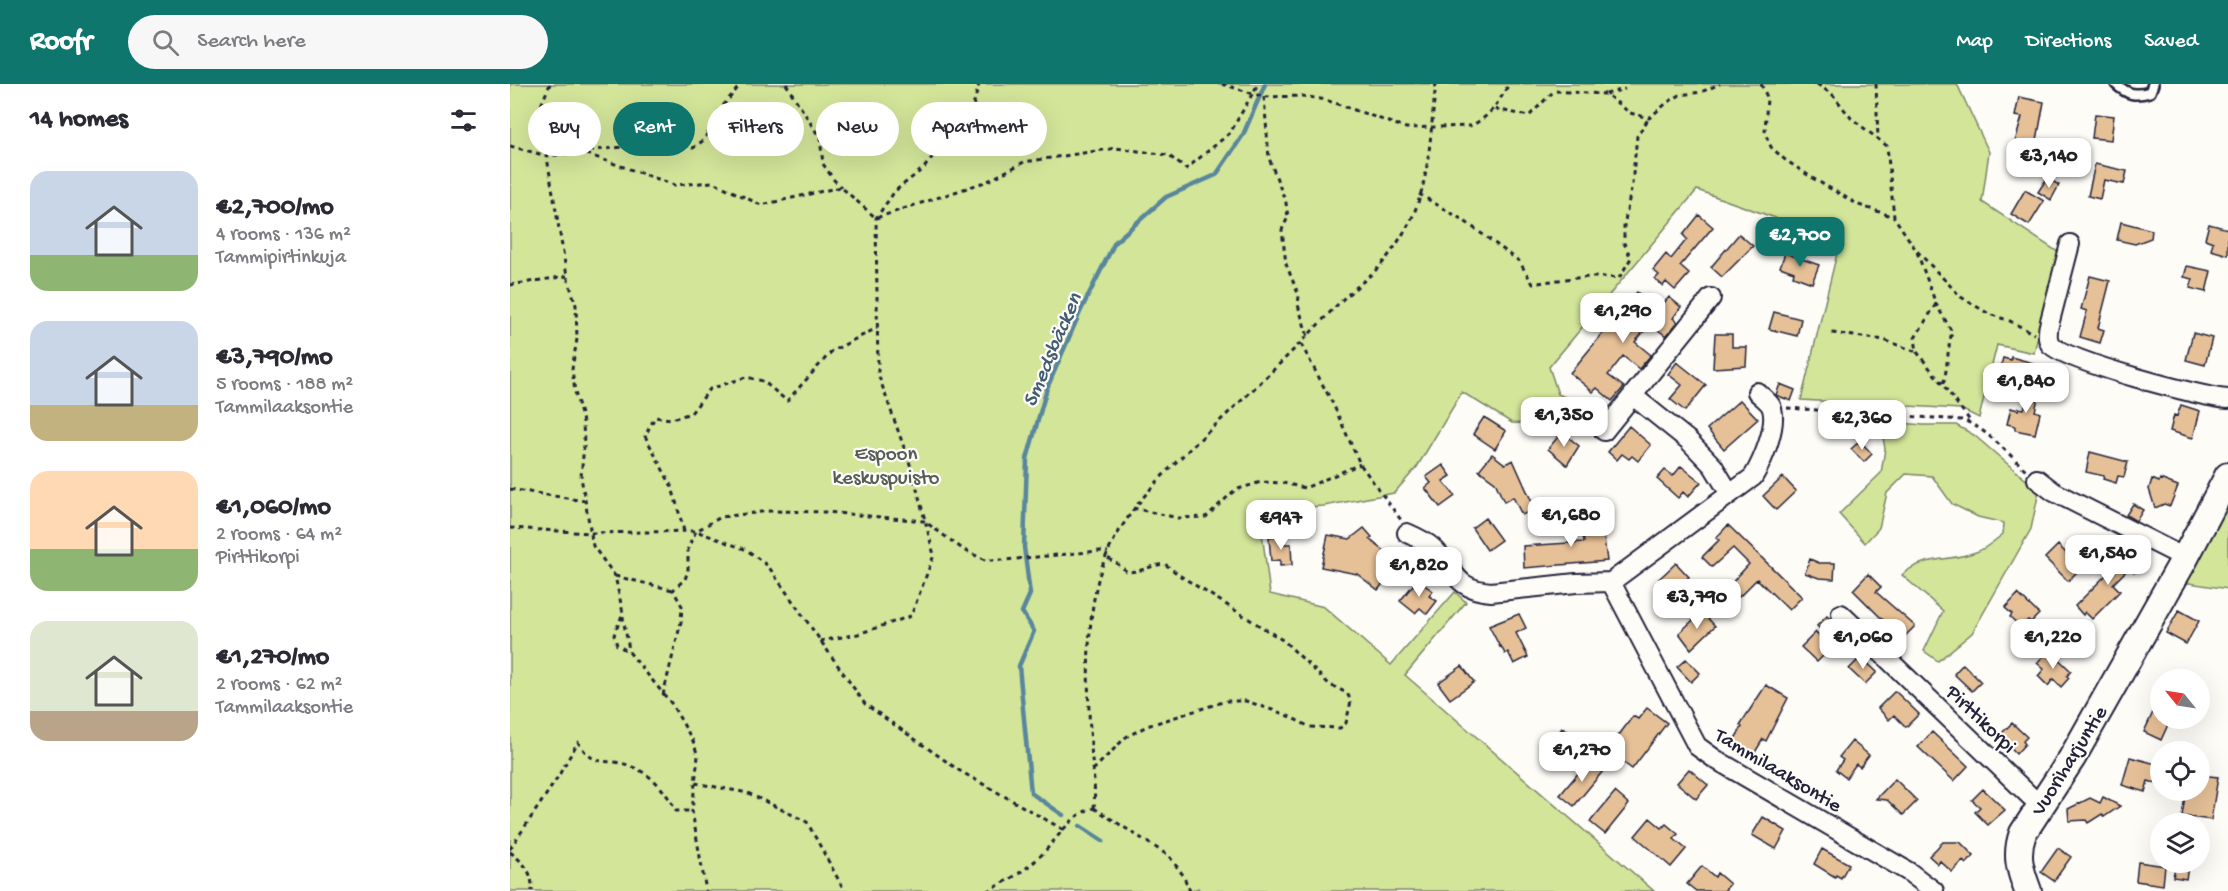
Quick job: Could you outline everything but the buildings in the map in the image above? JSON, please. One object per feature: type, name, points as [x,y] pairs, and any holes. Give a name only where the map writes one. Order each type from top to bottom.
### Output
[{"type":"street","points":[[2070,244],[2047,334],[2050,344],[2066,355],[2095,366],[2228,399]]},
{"type":"street","points":[[1604,431],[1711,298]]},
{"type":"street","points":[[1407,533],[1433,548],[1467,588],[1479,591],[1491,592],[1576,583],[1611,582],[1753,477],[1763,459],[1772,421],[1771,407],[1757,392]]},
{"type":"street","points":[[1633,396],[1688,440],[1713,466],[1730,494]]},
{"type":"street","name":"Vuoriharjuntie","points":[[2028,891],[2018,864],[2019,843],[2023,833],[2072,758],[2185,558],[2228,476]]},
{"type":"street","points":[[2037,479],[2054,492],[2185,558]]},
{"type":"street","name":"Tammilaaksontie","points":[[1611,582],[1697,746],[1715,759],[1909,872],[1934,891]]},
{"type":"street","name":"Pirttikorpi","points":[[1841,614],[2040,804]]},
{"type":"lane","points":[[2116,84],[2124,92],[2137,96],[2150,92],[2153,84]]},
{"type":"path","points":[[542,102],[550,84]]},
{"type":"path","points":[[601,149],[622,147],[655,128],[673,132],[676,141],[693,148],[704,140],[718,112],[741,84]]},
{"type":"path","points":[[786,84],[819,138],[823,164],[841,187],[876,218]]},
{"type":"path","points":[[820,641],[858,634],[911,616],[934,555],[912,470],[878,374],[876,218],[895,191],[924,168],[955,127],[971,114],[980,84]]},
{"type":"path","points":[[1222,84],[1232,85],[1264,97],[1302,96],[1326,100],[1406,128],[1470,126],[1495,109],[1509,84]]},
{"type":"path","points":[[876,218],[988,181],[1024,162],[1116,148],[1168,155],[1186,169],[1230,133],[1258,84]]},
{"type":"path","points":[[1094,808],[1096,790],[1088,708],[1090,639],[1094,605],[1108,552],[1133,508],[1165,473],[1386,260],[1410,220],[1427,171],[1436,84]]},
{"type":"path","points":[[1419,194],[1463,220],[1519,261],[1533,284],[1584,276],[1619,278],[1631,258],[1624,243],[1624,226],[1632,184],[1637,136],[1649,118],[1668,102],[1680,95],[1701,92],[1720,84]]},
{"type":"path","points":[[1817,84],[1833,95],[1851,118],[1887,146],[1894,217],[1916,250],[1961,297],[1989,314],[2010,321],[2050,344]]},
{"type":"path","points":[[1876,84],[1878,139]]},
{"type":"path","points":[[1760,85],[1767,97],[1765,132],[1771,147],[1804,173],[1859,205],[1894,217]]},
{"type":"path","points":[[1495,109],[1529,116],[1554,91],[1606,94],[1625,89]]},
{"type":"path","points":[[1606,94],[1630,113],[1649,118]]},
{"type":"path","points":[[1264,97],[1269,158],[1286,202],[1288,217],[1282,230],[1286,264],[1299,296],[1298,305],[1308,337]]},
{"type":"path","points":[[510,146],[528,151]]},
{"type":"path","points":[[547,156],[567,276],[576,305],[577,339],[572,369],[583,422],[584,445],[581,477],[593,546],[615,576],[624,628],[628,637],[628,652]]},
{"type":"path","points":[[592,156],[675,185],[713,182],[761,205],[841,187]]},
{"type":"path","points":[[1916,250],[1936,304],[1952,332],[1946,351],[1948,366],[1943,385]]},
{"type":"path","points":[[510,285],[567,276]]},
{"type":"path","points":[[1936,304],[1915,338],[1917,352],[1971,423],[2037,479]]},
{"type":"path","points":[[684,531],[672,487],[645,436],[655,417],[672,419],[691,413],[710,389],[746,377],[763,381],[787,401],[832,351],[877,328]]},
{"type":"path","points":[[1832,333],[1884,340],[1917,352]]},
{"type":"path","points":[[1301,344],[1333,404],[1360,464],[1398,514],[1407,533]]},
{"type":"path","points":[[1771,407],[1950,418],[1971,423]]},
{"type":"path","points":[[1133,508],[1178,518],[1206,518],[1235,490],[1261,482],[1282,483],[1305,488],[1360,464]]},
{"type":"path","points":[[510,489],[585,501]]},
{"type":"path","points":[[673,590],[685,579],[688,571],[688,548],[696,531],[721,517],[770,511],[826,512],[924,521],[964,550],[985,560],[1108,552]]},
{"type":"path","points":[[510,528],[591,533],[696,531],[747,550],[768,566],[866,704],[960,771],[1064,830]]},
{"type":"path","points":[[1093,770],[1126,737],[1147,726],[1226,701],[1246,701],[1284,714],[1310,727],[1340,728],[1346,723],[1351,701],[1347,693],[1330,685],[1284,641],[1165,564],[1157,564],[1139,572],[1127,572],[1106,557]]},
{"type":"path","points":[[615,576],[673,590],[682,606],[681,622],[663,695]]},
{"type":"path","points":[[623,613],[614,635],[617,645],[628,652],[671,703],[693,741],[698,756],[692,811],[706,891]]},
{"type":"path","points":[[532,891],[533,880],[525,863],[510,850],[578,742],[586,755],[595,760],[630,765],[651,777],[668,795],[676,811],[692,811]]},
{"type":"path","points":[[695,783],[748,793],[807,822],[843,891]]},
{"type":"path","points":[[987,891],[1008,881],[1036,860],[1084,811],[1094,808],[1169,856],[1183,875],[1190,891]]},
{"type":"green space","name":"Espoon keskuspuisto","points":[[510,84],[1957,84],[1989,152],[1982,202],[2058,252],[2034,353],[1997,345],[1979,418],[1961,409],[1801,400],[1840,241],[1697,190],[1549,367],[1558,394],[1587,407],[1574,426],[1512,423],[1462,392],[1417,467],[1394,493],[1324,506],[1259,510],[1270,594],[1324,607],[1391,665],[1455,592],[1466,602],[1405,675],[1654,891],[1200,891],[1198,888],[1192,891],[510,891]]},
{"type":"green space","points":[[1869,420],[1923,425],[1956,425],[1974,435],[2039,491],[2031,529],[1972,633],[1938,661],[1924,651],[1943,611],[1902,575],[1919,564],[1980,551],[2003,534],[2004,523],[1978,517],[1952,504],[1932,476],[1906,474],[1887,493],[1879,528],[1865,543],[1839,514],[1881,473],[1885,449],[1882,431]]},
{"type":"green space","points":[[2228,487],[2228,589],[2182,582]]},
{"type":"waterway","name":"Smedsbäcken","points":[[1063,815],[1031,793],[1019,666],[1034,631],[1022,612],[1030,594],[1024,547],[1027,459],[1047,388],[1080,312],[1115,242],[1166,197],[1216,175],[1243,135],[1265,84]]},
{"type":"waterway","name":"Smedsbäcken","points":[[1080,826],[1103,841]]}]
